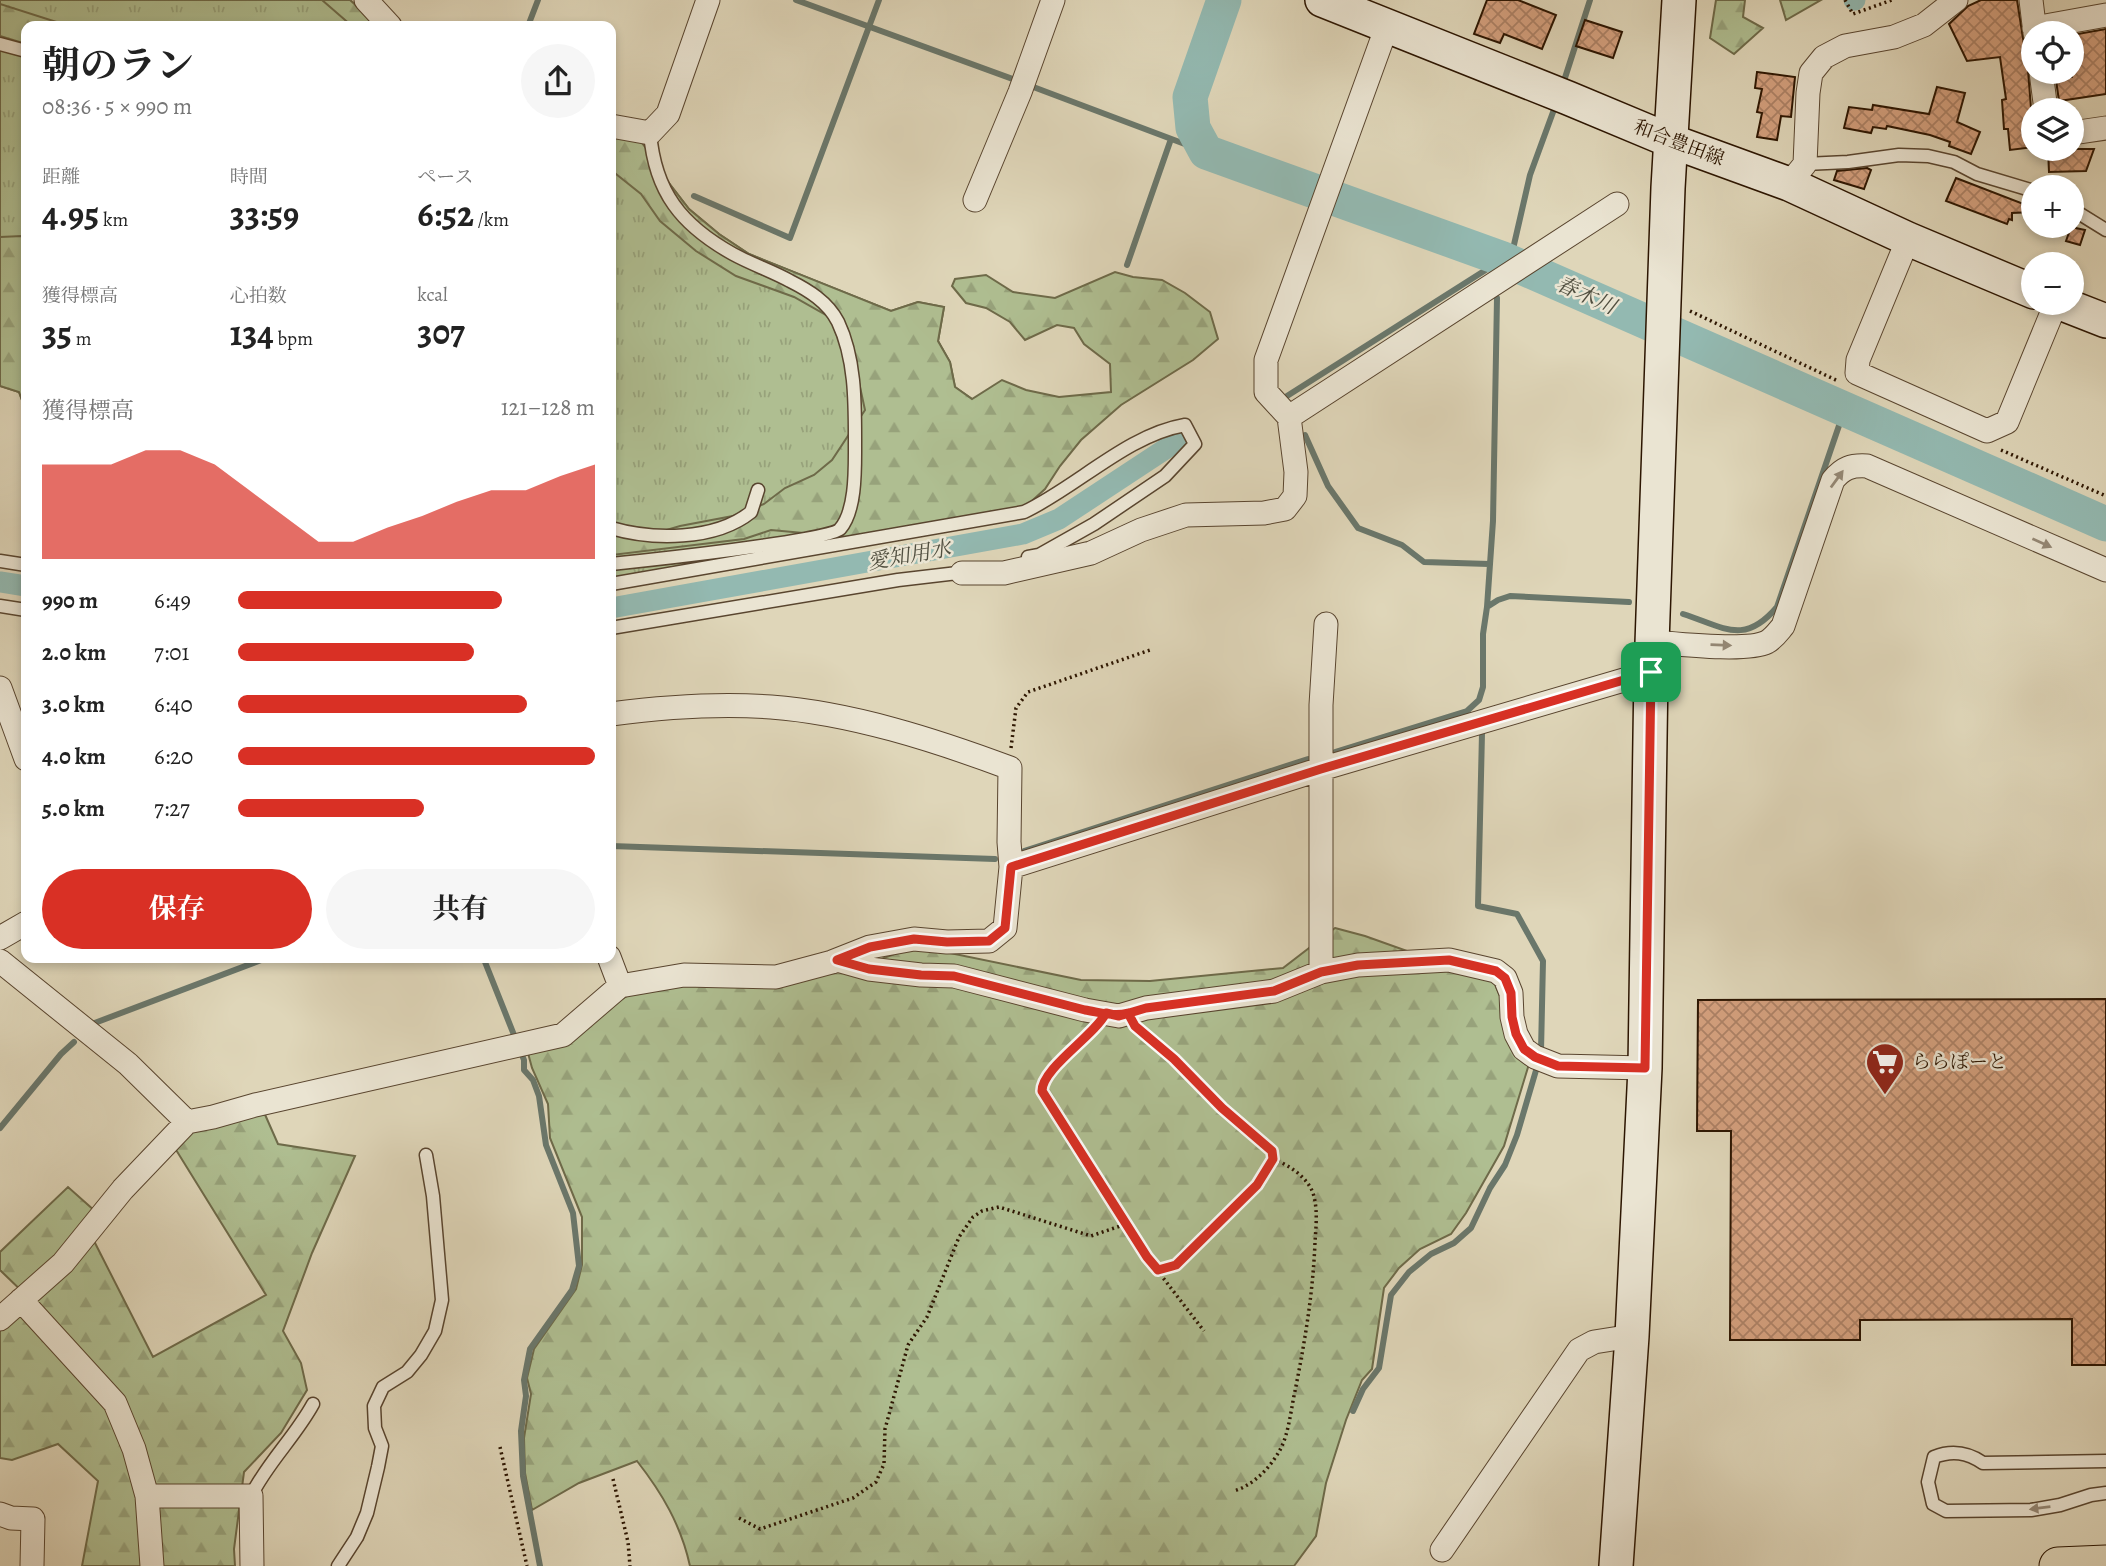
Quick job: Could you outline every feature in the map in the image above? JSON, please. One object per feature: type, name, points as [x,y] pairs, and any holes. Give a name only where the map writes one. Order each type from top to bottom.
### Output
[{"type":"main road","points":[[2059,1566],[2106,1564]]},
{"type":"street","points":[[366,0],[385,21]]},
{"type":"street","points":[[616,127],[650,134],[668,114],[708,0]]},
{"type":"street","points":[[975,200],[1053,0]]},
{"type":"street","name":"和合豊田線","points":[[1322,0],[1375,15],[1671,141],[1797,174],[1908,239],[2021,287]]},
{"type":"street","points":[[1616,1566],[1632,1336],[1645,1068],[1652,657],[1662,351],[1673,305],[1671,141],[1679,0]]},
{"type":"street","points":[[1797,174],[1811,73],[1824,57],[1844,46],[1894,37],[1924,25],[1956,0]]},
{"type":"street","points":[[2031,0],[2034,21]]},
{"type":"street","points":[[962,573],[1004,573],[1091,553],[1141,530],[1186,515],[1264,513],[1285,509],[1295,496],[1296,472],[1289,417],[1266,392],[1266,360],[1375,15]]},
{"type":"street","points":[[2079,21],[2106,15]]},
{"type":"street","points":[[2084,131],[2106,128]]},
{"type":"street","points":[[1289,417],[1617,204]]},
{"type":"street","points":[[1908,239],[1857,360],[1857,373],[1987,431],[2007,422],[2053,315]]},
{"type":"street","points":[[2084,313],[2106,321]]},
{"type":"street","points":[[1011,867],[1321,769],[1652,657],[1765,643],[1783,626],[1833,480],[1841,470],[1853,465],[1867,466],[2105,568]]},
{"type":"street","points":[[1321,972],[1321,705],[1326,624]]},
{"type":"street","points":[[0,688],[21,745]]},
{"type":"street","points":[[0,1319],[64,1263],[123,1189],[187,1122],[255,1104],[563,1035],[620,986],[684,975],[776,977],[837,960],[870,947],[914,939],[947,942],[989,941],[1005,928],[1011,867],[1010,768],[961,749],[902,732],[857,721],[773,707],[694,706],[616,714]]},
{"type":"street","points":[[0,938],[21,926]]},
{"type":"street","points":[[837,960],[869,969],[954,976],[1085,1010],[1117,1013],[1274,991],[1321,972],[1358,965],[1449,960],[1496,971],[1505,978],[1511,993],[1516,1034],[1524,1049],[1535,1057],[1558,1066],[1645,1068]]},
{"type":"street","points":[[0,961],[128,1064],[187,1122]]},
{"type":"street","points":[[611,963],[620,986]]},
{"type":"street","points":[[21,1300],[115,1403],[134,1450],[147,1496],[152,1566]]},
{"type":"street","points":[[1442,1550],[1579,1350],[1594,1342],[1632,1336]]},
{"type":"street","points":[[147,1496],[250,1496],[252,1566]]},
{"type":"street","points":[[0,1514],[11,1518],[33,1519],[32,1566]]},
{"type":"lane","points":[[0,44],[21,50]]},
{"type":"lane","points":[[616,563],[831,534],[842,526],[855,482],[854,381],[837,320],[813,293],[732,253],[684,218],[662,189],[653,161],[650,134]]},
{"type":"lane","points":[[1797,174],[1848,162],[1899,155],[1928,156],[1954,162],[1977,174],[2021,187]]},
{"type":"lane","points":[[2084,216],[2106,230]]},
{"type":"lane","points":[[616,583],[1024,512],[1043,503],[1145,438],[1185,425],[1195,444],[1166,476],[1094,524],[1039,555],[962,573],[898,580],[616,627]]},
{"type":"lane","points":[[616,529],[652,538],[715,529],[734,523],[751,512],[758,490]]},
{"type":"lane","points":[[0,561],[21,564]]},
{"type":"lane","points":[[0,606],[21,609]]},
{"type":"lane","points":[[338,1566],[357,1537],[367,1513],[378,1467],[382,1446],[375,1427],[374,1406],[383,1387],[407,1372],[421,1355],[435,1331],[442,1300],[433,1196],[426,1156]]},
{"type":"lane","points":[[250,1496],[259,1479],[302,1425],[313,1404]]},
{"type":"lane","points":[[2106,1461],[1983,1463],[1971,1455],[1949,1452],[1934,1457],[1928,1482],[1934,1504],[1946,1511],[2032,1510],[2106,1493]]},
{"type":"path","points":[[1845,0],[1853,14],[1892,0]]},
{"type":"path","points":[[1673,305],[1845,384]]},
{"type":"path","points":[[2001,450],[2106,496]]},
{"type":"path","points":[[1010,768],[1016,708],[1028,692],[1153,649]]},
{"type":"path","points":[[1158,1270],[1176,1265],[1186,1257],[1257,1185],[1273,1159],[1272,1151],[1222,1108],[1174,1059],[1117,1013],[1071,1051],[1045,1080],[1042,1091],[1126,1224],[1158,1270],[1204,1331]]},
{"type":"path","points":[[1234,1491],[1251,1484],[1282,1447],[1308,1332],[1313,1288],[1316,1213],[1314,1196],[1301,1176],[1273,1159]]},
{"type":"path","points":[[739,1518],[761,1529],[853,1498],[876,1482],[884,1464],[885,1429],[908,1345],[927,1317],[959,1237],[973,1217],[982,1211],[999,1207],[1091,1236],[1126,1224]]},
{"type":"path","points":[[500,1447],[527,1566]]},
{"type":"path","points":[[613,1479],[628,1542],[630,1566]]},
{"type":"green space","points":[[0,0],[350,0],[373,21],[21,21],[21,397],[19,392],[0,386]]},
{"type":"green space","points":[[322,0],[350,0],[373,21],[346,21]]},
{"type":"green space","points":[[1716,0],[1745,0],[1743,17],[1763,28],[1734,54],[1710,38]]},
{"type":"green space","points":[[1780,0],[1821,0],[1786,20]]},
{"type":"green space","points":[[0,4],[53,21],[21,21],[21,42],[0,36]]},
{"type":"green space","points":[[616,135],[639,139],[645,147],[657,152],[662,174],[689,209],[749,254],[891,311],[918,302],[944,307],[938,341],[950,362],[955,387],[972,399],[858,538],[616,577]]},
{"type":"green space","points":[[616,135],[639,139],[645,147],[657,152],[662,174],[689,209],[749,254],[891,311],[918,302],[944,307],[938,341],[950,362],[955,387],[972,399],[1002,380],[1026,390],[1059,397],[1111,392],[1110,364],[1084,344],[1074,328],[1057,325],[1025,340],[1010,322],[986,308],[966,303],[952,286],[955,279],[986,275],[1013,292],[1055,298],[1115,272],[1162,280],[1210,312],[1218,339],[1193,360],[1121,405],[1081,440],[1045,489],[1023,509],[858,538],[771,530],[744,539],[616,555],[616,535],[643,537],[680,526],[738,515],[764,504],[785,488],[814,475],[832,460],[865,410],[847,327],[794,297],[736,276],[696,251],[660,221],[641,194],[616,174]]},
{"type":"green space","points":[[21,236],[21,397],[19,392],[0,386],[0,237]]},
{"type":"green space","points":[[1335,928],[1494,982],[1529,1064],[1504,1146],[1466,1213],[1451,1234],[1420,1249],[1399,1268],[1384,1288],[1372,1369],[1362,1380],[1346,1420],[1326,1483],[1316,1536],[1294,1566],[690,1566],[670,1510],[637,1461],[579,1483],[532,1510],[525,1473],[524,1438],[531,1394],[527,1378],[534,1349],[576,1289],[582,1265],[582,1217],[550,1138],[548,1104],[528,1053],[629,995],[653,988],[833,968],[849,971],[916,946],[1081,980],[1150,981],[1283,968]]},
{"type":"green space","points":[[263,1110],[278,1144],[355,1156],[312,1253],[283,1331],[301,1363],[307,1390],[281,1433],[244,1472],[234,1549],[235,1566],[82,1566],[98,1481],[58,1444],[12,1460],[0,1458],[0,1319],[30,1299],[0,1270],[0,1252],[68,1187],[96,1212],[93,1239],[153,1357],[266,1295],[173,1145],[192,1128]]},
{"type":"building","points":[[1487,0],[1518,0],[1556,15],[1542,49],[1504,34],[1500,43],[1474,34]]},
{"type":"building","points":[[1981,0],[2017,0],[2021,25],[2021,84],[2029,84],[2030,98],[2021,98],[2021,149],[2010,150],[2008,129],[2004,129],[2002,100],[2006,99],[2000,57],[1967,61],[1949,24],[1968,6]]},
{"type":"building","points":[[1585,20],[1622,32],[1613,58],[1576,46]]},
{"type":"building","points":[[2106,29],[2106,94],[2059,98],[2057,84],[2084,84],[2084,33]]},
{"type":"building","points":[[1757,72],[1795,77],[1791,117],[1781,116],[1777,140],[1757,137],[1762,113],[1757,112],[1762,89],[1755,88]]},
{"type":"building","points":[[1937,87],[1965,93],[1957,122],[1980,132],[1971,154],[1930,135],[1887,126],[1886,129],[1873,127],[1871,133],[1844,128],[1849,107],[1872,110],[1873,105],[1929,114]]},
{"type":"building","points":[[2084,149],[2094,149],[2086,171],[2049,172],[2049,161],[2084,161]]},
{"type":"building","points":[[1867,168],[1871,170],[1864,189],[1834,180],[1837,171]]},
{"type":"building","points":[[1956,178],[2021,203],[2021,213],[2012,213],[2012,220],[2009,219],[2007,224],[1946,201]]},
{"type":"building","points":[[2067,238],[2082,238],[2080,245],[2066,241]]},
{"type":"building","points":[[2106,999],[2106,1365],[2072,1365],[2072,1319],[1860,1320],[1860,1340],[1730,1340],[1731,1131],[1697,1131],[1698,1000]]},
{"type":"waterway","points":[[530,21],[538,0]]},
{"type":"waterway","points":[[796,0],[1018,81]]},
{"type":"waterway","points":[[694,196],[790,238],[879,0]]},
{"type":"waterway","name":"春木川","points":[[1224,0],[1190,97],[1193,128],[1206,152],[1503,259],[2106,524]]},
{"type":"waterway","points":[[1563,84],[1590,0]]},
{"type":"waterway","points":[[1028,85],[1206,152]]},
{"type":"waterway","points":[[1287,396],[1503,259],[1513,249],[1530,175],[1556,104]]},
{"type":"waterway","points":[[1127,265],[1171,139]]},
{"type":"waterway","points":[[1487,607],[1493,521],[1497,298]]},
{"type":"waterway","points":[[1683,614],[1722,628],[1744,630],[1765,619],[1777,607],[1844,411]]},
{"type":"waterway","points":[[1305,435],[1328,486],[1358,528],[1402,545],[1424,562],[1489,564]]},
{"type":"waterway","name":"愛知用水","points":[[616,607],[1023,534],[1059,519],[1182,438]]},
{"type":"waterway","name":"愛知用水","points":[[0,582],[21,585]]},
{"type":"waterway","points":[[1335,752],[1467,711],[1479,700],[1483,687],[1483,634],[1487,607],[1498,600],[1510,596],[1629,602]]},
{"type":"waterway","points":[[1482,733],[1478,906],[1517,914],[1543,961],[1541,1051]]},
{"type":"waterway","points":[[1024,851],[1308,759]]},
{"type":"waterway","points":[[616,846],[995,859]]},
{"type":"waterway","points":[[92,1024],[253,963]]},
{"type":"waterway","points":[[485,963],[516,1040]]},
{"type":"waterway","points":[[0,1128],[74,1042]]},
{"type":"waterway","points":[[520,1050],[524,1070],[533,1080],[539,1096],[546,1145],[573,1213],[579,1266],[572,1290],[530,1349],[524,1380],[526,1396],[521,1431],[523,1476],[540,1566]]},
{"type":"waterway","points":[[1353,1411],[1363,1389],[1379,1368],[1391,1295],[1409,1272],[1431,1254],[1454,1243],[1471,1228],[1490,1188],[1505,1165],[1537,1067]]},
{"type":"place","name":"ららぽーと","points":[[1885,1096]]},
{"type":"route","points":[[1651,672],[1321,769],[1011,867],[1005,928],[989,941],[947,942],[914,939],[870,947],[837,960],[869,969],[954,976],[1085,1010],[1106,1013],[1119,1016],[1128,1013],[1129,1019],[1135,1026],[1272,1151],[1273,1159],[1257,1185],[1176,1265],[1158,1270],[1147,1257],[1042,1091],[1045,1080],[1071,1051],[1101,1024],[1106,1013],[1119,1016],[1146,1008],[1274,991],[1321,972],[1358,965],[1449,960],[1496,971],[1505,978],[1511,993],[1516,1034],[1524,1049],[1535,1057],[1558,1066],[1645,1068],[1651,672]]}]
